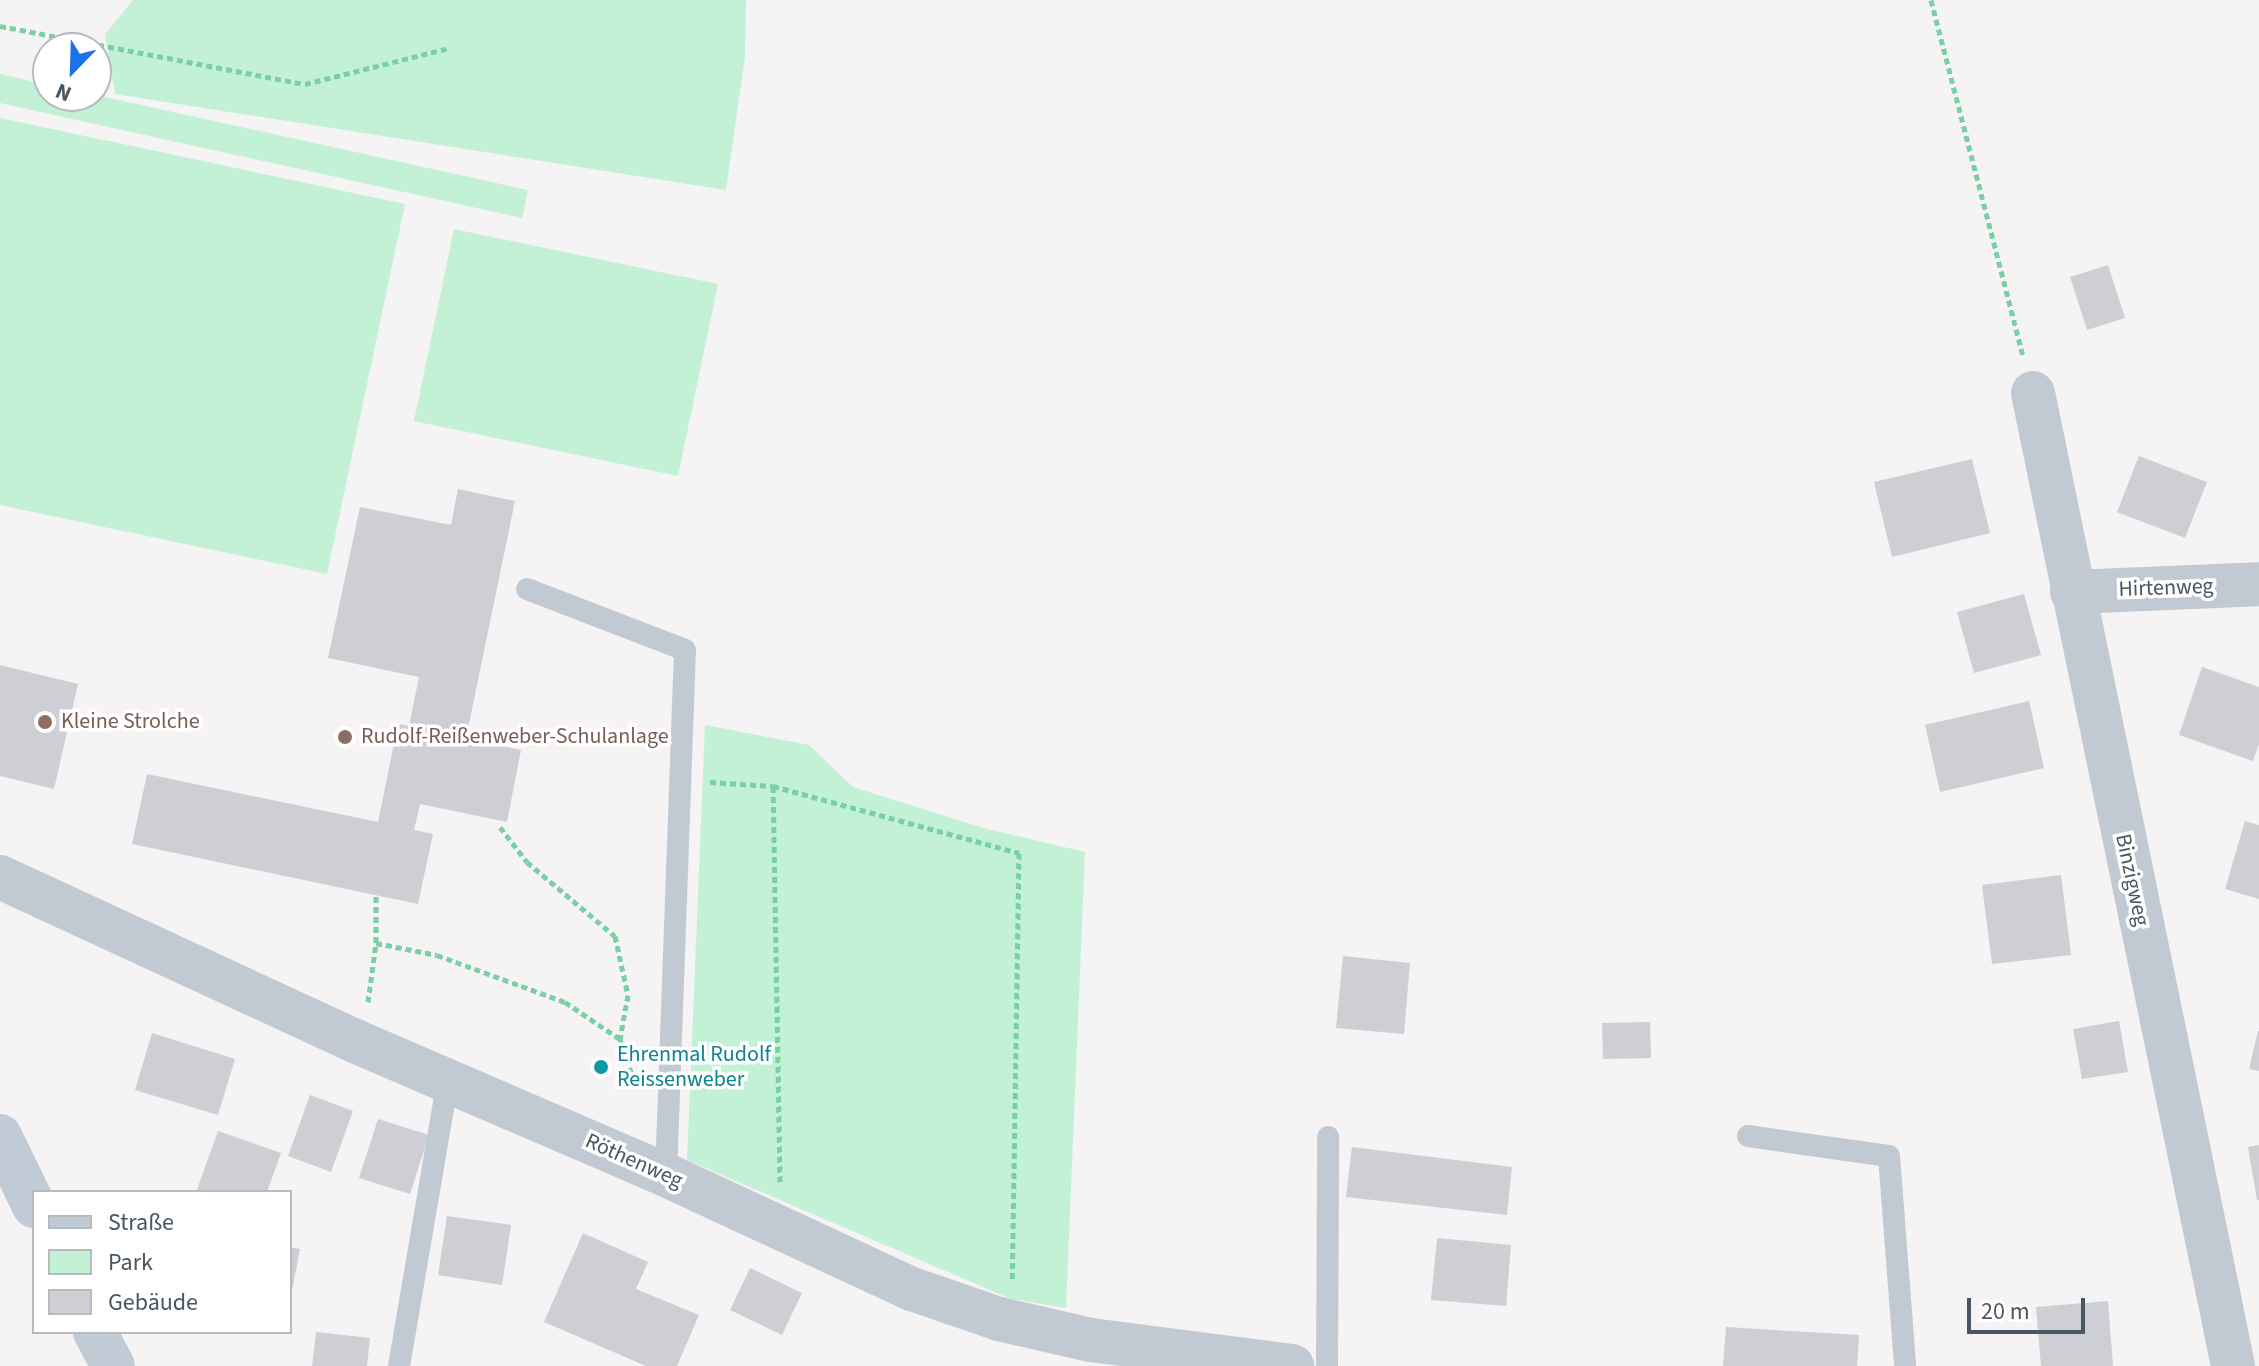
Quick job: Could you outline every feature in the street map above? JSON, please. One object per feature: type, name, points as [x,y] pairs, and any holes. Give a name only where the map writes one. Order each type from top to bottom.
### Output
[{"type":"main road","points":[[0,1136],[32,1202]]},
{"type":"main road","points":[[96,1334],[113,1366]]},
{"type":"street","name":"Binzigweg","points":[[2033,393],[2233,1366]]},
{"type":"street","name":"Hirtenweg","points":[[2072,592],[2259,584]]},
{"type":"street","name":"Röthenweg","points":[[0,877],[666,1175],[912,1289],[999,1319],[1091,1340],[1292,1366]]},
{"type":"lane","points":[[527,589],[685,650],[666,1175]]},
{"type":"lane","points":[[399,1366],[448,1080]]},
{"type":"lane","points":[[1748,1136],[1889,1156],[1905,1366]]},
{"type":"lane","points":[[1327,1366],[1328,1137]]},
{"type":"path","points":[[1931,0],[2033,393]]},
{"type":"path","points":[[0,26],[305,84],[449,48]]},
{"type":"path","points":[[678,780],[773,786],[1019,853],[1012,1284],[999,1319]]},
{"type":"path","points":[[773,786],[781,1228]]},
{"type":"path","points":[[500,827],[527,862],[615,936],[628,995],[620,1039],[646,1115],[667,1132]]},
{"type":"path","points":[[369,999],[376,943],[376,893]]},
{"type":"path","points":[[376,943],[437,955],[565,1002],[620,1039]]},
{"type":"green space","points":[[133,0],[746,0],[745,56],[726,190],[115,94],[112,32],[107,32]]},
{"type":"green space","points":[[0,74],[32,81],[32,110],[0,103]]},
{"type":"green space","points":[[112,99],[528,190],[522,218],[41,112],[112,112]]},
{"type":"green space","points":[[0,118],[405,204],[327,574],[0,505]]},
{"type":"green space","points":[[454,229],[718,284],[678,476],[414,421]]},
{"type":"green space","points":[[705,725],[809,745],[853,787],[983,828],[1085,852],[1066,1308],[1011,1299],[687,1160]]},
{"type":"building","points":[[2108,265],[2125,318],[2087,330],[2070,277]]},
{"type":"building","points":[[2139,456],[2207,482],[2185,538],[2117,512]]},
{"type":"building","points":[[1972,459],[1990,533],[1892,557],[1874,482]]},
{"type":"building","points":[[458,489],[515,501],[466,738],[521,750],[507,822],[420,804],[414,830],[433,834],[418,904],[132,844],[147,774],[378,822],[398,724],[409,726],[419,677],[328,658],[360,507],[451,525]]},
{"type":"building","points":[[2024,594],[2041,655],[1974,673],[1957,612]]},
{"type":"building","points":[[0,665],[78,684],[54,789],[0,776]]},
{"type":"building","points":[[2202,667],[2259,687],[2259,744],[2253,761],[2179,735]]},
{"type":"building","points":[[2029,701],[2044,768],[1940,792],[1925,725]]},
{"type":"building","points":[[2245,821],[2259,825],[2259,899],[2225,889]]},
{"type":"building","points":[[2061,875],[2071,955],[1992,964],[1982,885]]},
{"type":"building","points":[[1343,956],[1410,963],[1404,1034],[1336,1028]]},
{"type":"building","points":[[2119,1021],[2128,1072],[2082,1079],[2073,1029]]},
{"type":"building","points":[[1650,1022],[1651,1058],[1603,1059],[1602,1023]]},
{"type":"building","points":[[2259,1031],[2259,1071],[2249,1069]]},
{"type":"building","points":[[152,1033],[235,1059],[218,1115],[135,1090]]},
{"type":"building","points":[[310,1095],[353,1111],[331,1172],[288,1156]]},
{"type":"building","points":[[378,1119],[429,1135],[410,1194],[359,1178]]},
{"type":"building","points":[[218,1131],[281,1153],[268,1190],[197,1190]]},
{"type":"building","points":[[2259,1145],[2259,1200],[2257,1200],[2248,1147]]},
{"type":"building","points":[[1352,1147],[1512,1167],[1507,1215],[1346,1197]]},
{"type":"building","points":[[447,1216],[511,1225],[502,1285],[438,1275]]},
{"type":"building","points":[[583,1233],[648,1262],[636,1289],[699,1315],[677,1366],[646,1366],[544,1322]]},
{"type":"building","points":[[1437,1238],[1511,1245],[1506,1306],[1431,1300]]},
{"type":"building","points":[[292,1247],[300,1249],[292,1291]]},
{"type":"building","points":[[750,1268],[802,1293],[782,1335],[730,1310]]},
{"type":"building","points":[[2108,1301],[2113,1366],[2041,1366],[2036,1307]]},
{"type":"building","points":[[1726,1327],[1859,1335],[1857,1366],[1723,1366]]},
{"type":"building","points":[[316,1332],[370,1338],[367,1366],[312,1366]]},
{"type":"place","name":"Kleine Strolche","points":[[45,722]]},
{"type":"place","name":"Rudolf-Reißenweber-Schulanlage","points":[[345,737]]},
{"type":"place","name":"Ehrenmal Rudolf Reissenweber","points":[[601,1067]]}]
